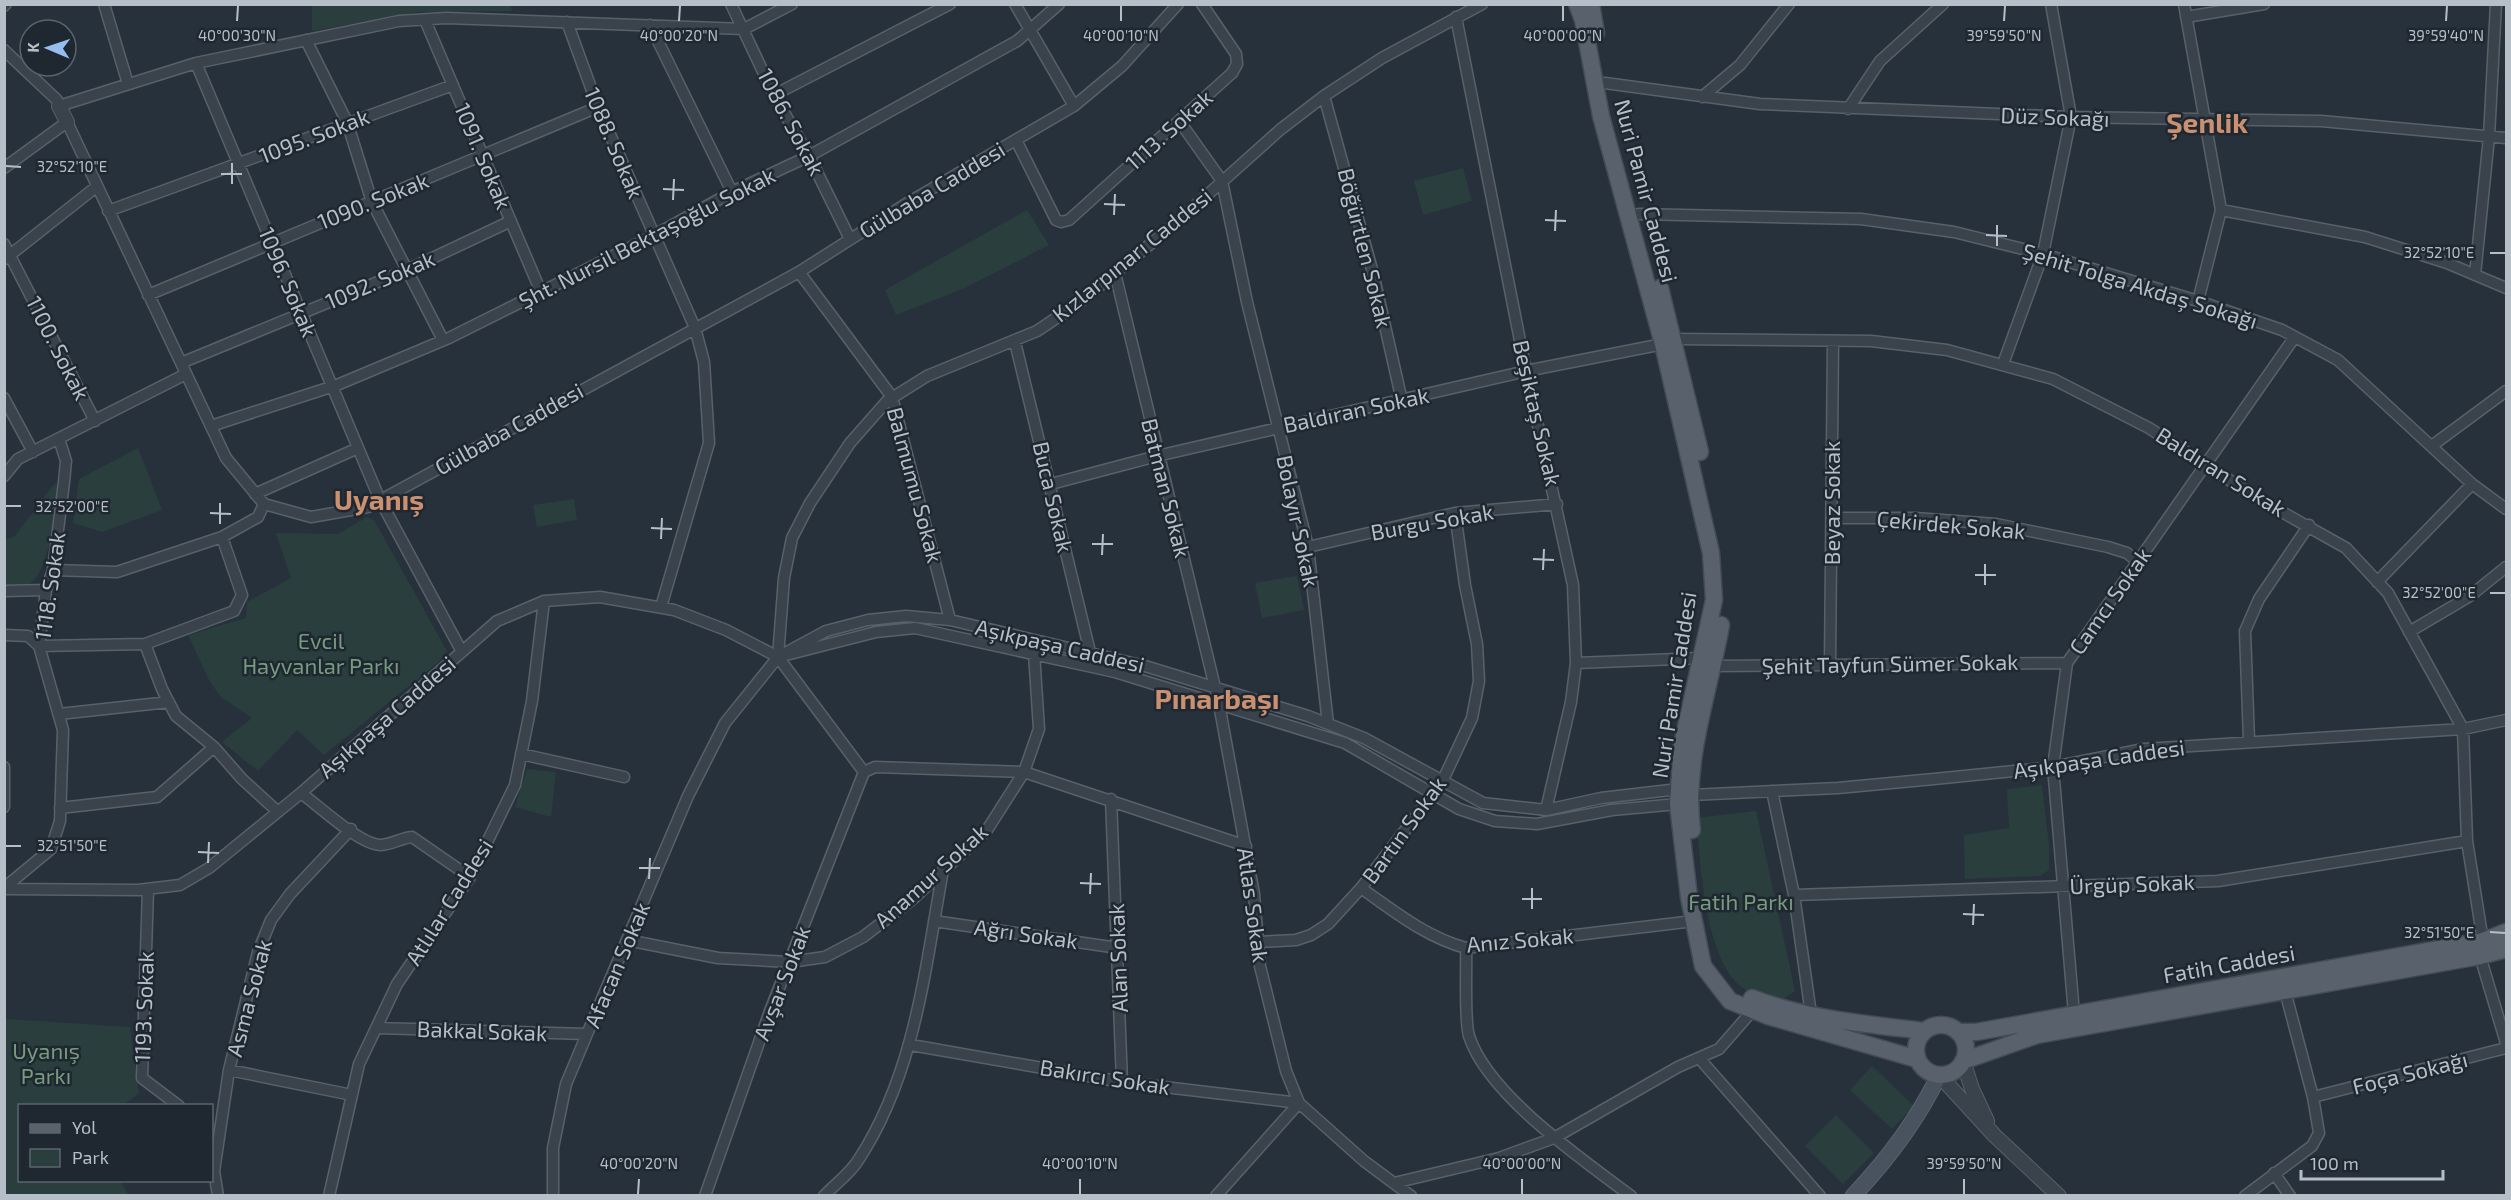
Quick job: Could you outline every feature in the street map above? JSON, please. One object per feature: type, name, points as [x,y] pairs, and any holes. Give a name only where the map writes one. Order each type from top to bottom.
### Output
[{"type":"main road","name":"Nuri Pamir Caddesi","points":[[1577,4],[1583,20],[1602,116],[1668,342]]},
{"type":"main road","name":"Nuri Pamir Caddesi","points":[[1591,4],[1605,83],[1639,214],[1668,342],[1711,554],[1714,600],[1708,662],[1682,745],[1683,796],[1694,921],[1703,966],[1730,1001],[1874,1048],[1917,1059]]},
{"type":"main road","name":"Nuri Pamir Caddesi","points":[[1683,796],[1690,814],[1700,895],[1714,961],[1737,992],[1772,1005],[1811,1014],[1859,1024],[1924,1031]]},
{"type":"main road","name":"Fatih Caddesi","points":[[1963,1061],[2037,1035],[2285,991],[2482,949],[2506,932]]},
{"type":"main road","name":"Fatih Caddesi","points":[[1958,1032],[1976,1032],[2074,1014],[2482,949],[2506,949]]},
{"type":"main road","points":[[1945,1025],[1958,1032],[1965,1046],[1963,1061],[1953,1071],[1939,1075],[1926,1070],[1917,1059],[1916,1044],[1924,1031],[1945,1025]]},
{"type":"main road","points":[[1853,1196],[1887,1159],[1924,1106],[1939,1075]]},
{"type":"street","points":[[104,4],[128,84]]},
{"type":"street","name":"1086. Sokak","points":[[731,4],[774,95],[809,156],[850,240]]},
{"type":"street","points":[[59,106],[196,63],[399,21],[567,22],[744,29],[792,4]]},
{"type":"street","points":[[774,95],[950,4]]},
{"type":"street","points":[[1016,4],[1074,106]]},
{"type":"street","name":"Şht. Nursil Bektaşoğlu Sokak","points":[[211,426],[332,386],[443,340],[541,292],[653,236],[732,192],[809,156],[1031,32],[1059,4]]},
{"type":"street","name":"Gülbaba Caddesi","points":[[264,504],[311,517],[368,507],[799,272],[1074,106],[1122,66],[1178,4]]},
{"type":"street","name":"1113. Sokak","points":[[1016,140],[1056,219],[1061,222],[1069,220],[1232,73],[1237,64],[1236,54],[1202,4]]},
{"type":"street","name":"Kızlarpınarı Caddesi","points":[[778,657],[784,578],[792,538],[810,503],[850,443],[892,397],[927,376],[1015,342],[1037,331],[1080,302],[1281,129],[1324,96],[1382,58],[1482,4]]},
{"type":"street","points":[[1702,97],[1740,65],[1789,4]]},
{"type":"street","points":[[1848,109],[1880,61],[1943,4]]},
{"type":"street","points":[[2003,364],[2043,254],[2071,117],[2051,4]]},
{"type":"street","points":[[2184,4],[2221,210],[2198,301]]},
{"type":"street","points":[[2186,17],[2264,4]]},
{"type":"street","points":[[2475,275],[2489,137],[2496,4]]},
{"type":"street","name":"Beşiktaş Sokak","points":[[1456,17],[1526,371],[1573,585],[1576,663],[1571,702],[1546,810]]},
{"type":"street","name":"1091. Sokak","points":[[425,20],[541,292]]},
{"type":"street","name":"1088. Sokak","points":[[567,22],[598,107],[695,328],[704,362],[709,443],[661,607]]},
{"type":"street","points":[[650,25],[732,192]]},
{"type":"street","points":[[306,40],[348,122],[372,202],[443,340]]},
{"type":"street","points":[[4,50],[59,106],[226,458],[264,504],[258,517],[222,537],[117,572],[53,570]]},
{"type":"street","name":"1096. Sokak","points":[[196,63],[380,500],[462,652]]},
{"type":"street","name":"Düz Sokağı","points":[[1605,83],[1760,104],[2071,117],[2205,121],[2320,121],[2506,138]]},
{"type":"street","name":"1095. Sokak","points":[[108,211],[453,85]]},
{"type":"street","name":"Böğürtlen Sokak","points":[[1324,96],[1372,273],[1402,401]]},
{"type":"street","name":"1090. Sokak","points":[[148,295],[598,107]]},
{"type":"street","points":[[4,168],[67,122]]},
{"type":"street","points":[[1180,122],[1222,181]]},
{"type":"street","name":"Bolayır Sokak","points":[[1222,181],[1278,428],[1308,547],[1328,724]]},
{"type":"street","points":[[7,257],[96,187]]},
{"type":"street","points":[[2221,210],[2365,237],[2447,263],[2506,288]]},
{"type":"street","name":"Şehit Tolga Akdaş Sokağı","points":[[1639,214],[1861,219],[1954,232],[2043,254],[2198,301],[2282,330],[2338,360],[2433,445],[2472,484],[2506,509]]},
{"type":"street","name":"1092. Sokak","points":[[181,363],[407,270],[511,221]]},
{"type":"street","name":"1100. Sokak","points":[[4,244],[7,257],[95,421]]},
{"type":"street","name":"Balmumu Sokak","points":[[799,272],[892,397],[950,620]]},
{"type":"street","name":"Batman Sokak","points":[[1115,273],[1218,704]]},
{"type":"street","name":"Camcı Sokak","points":[[2074,1014],[2053,767],[2067,663],[2294,338]]},
{"type":"street","name":"Beyaz Sokak","points":[[1830,665],[1833,341]]},
{"type":"street","name":"Baldıran Sokak","points":[[1051,484],[1278,428],[1526,371],[1668,342],[1871,341],[1947,350],[2053,379],[2149,428],[2257,498],[2346,548],[2388,593],[2463,729],[2467,842],[2482,949],[2506,1043]]},
{"type":"street","name":"Buca Sokak","points":[[1015,342],[1090,652]]},
{"type":"street","points":[[4,476],[18,459],[186,374]]},
{"type":"street","points":[[2433,445],[2506,391]]},
{"type":"street","points":[[4,398],[33,452]]},
{"type":"street","name":"1118. Sokak","points":[[4,889],[51,849],[60,821],[63,730],[39,646],[46,590],[53,570],[66,461],[59,439]]},
{"type":"street","points":[[255,494],[358,448]]},
{"type":"street","points":[[2377,582],[2472,484]]},
{"type":"street","name":"Burgu Sokak","points":[[1308,547],[1455,513],[1557,504]]},
{"type":"street","name":"Bartın Sokak","points":[[1258,942],[1296,940],[1311,935],[1328,924],[1361,888],[1434,794],[1472,718],[1479,681],[1477,644],[1465,585],[1455,513]]},
{"type":"street","name":"Çekirdek Sokak","points":[[1832,518],[1915,518],[1996,524],[2108,547],[2127,553],[2137,561]]},
{"type":"street","points":[[2249,741],[2244,664],[2245,631],[2259,600],[2308,525]]},
{"type":"street","points":[[4,635],[28,636],[39,646],[145,644],[234,611],[242,596],[222,537]]},
{"type":"street","points":[[2409,632],[2470,596],[2506,567]]},
{"type":"street","points":[[4,591],[46,590]]},
{"type":"street","name":"Aşıkpaşa Caddesi","points":[[4,889],[148,889],[180,885],[209,868],[302,793],[497,621],[544,601],[600,597],[674,610],[726,630],[778,657],[876,632],[915,628],[1115,672],[1345,743],[1459,809],[1496,821],[1537,824],[1683,796]]},
{"type":"street","name":"Atlılar Caddesi","points":[[329,1196],[359,1064],[397,984],[470,877],[515,785],[532,701],[544,601]]},
{"type":"street","name":"Aşıkpaşa Caddesi","points":[[778,657],[826,631],[868,620],[906,616],[950,620],[1090,652],[1215,687],[1364,738],[1483,803],[1546,810],[1601,798],[1683,796],[1870,785],[2053,767],[2144,749],[2463,729],[2506,720]]},
{"type":"street","points":[[145,644],[176,716],[214,747],[242,779],[277,811]]},
{"type":"street","name":"Anamur Sokak","points":[[627,940],[718,958],[790,962],[825,957],[863,937],[914,898],[987,830],[1024,772],[1038,729],[1035,653]]},
{"type":"street","points":[[778,657],[864,772],[875,767],[1024,772],[1111,799],[1245,846]]},
{"type":"street","name":"Afacan Sokak","points":[[553,1196],[553,1148],[566,1084],[688,796],[725,723],[778,657]]},
{"type":"street","name":"Şehit Tayfun Sümer Sokak","points":[[1576,663],[1708,662],[1830,665],[2067,663]]},
{"type":"street","points":[[59,714],[169,702]]},
{"type":"street","name":"Atlas Sokak","points":[[1218,704],[1245,846],[1258,942],[1272,1018],[1286,1071],[1299,1103]]},
{"type":"street","points":[[60,808],[157,797],[214,747]]},
{"type":"street","points":[[521,754],[624,777]]},
{"type":"street","points":[[4,767],[4,807]]},
{"type":"street","name":"Avşar Sokak","points":[[705,1196],[770,1011],[864,772]]},
{"type":"street","points":[[1772,791],[1794,895],[1811,1014]]},
{"type":"street","points":[[302,793],[351,830],[378,845],[388,845],[400,838],[412,837],[470,877]]},
{"type":"street","name":"Alan Sokak","points":[[1111,799],[1122,1082]]},
{"type":"street","name":"Asma Sokak","points":[[218,1196],[214,1171],[230,1070],[258,952],[271,920],[290,894],[351,830]]},
{"type":"street","name":"Ürgüp Sokak","points":[[1794,895],[2218,881],[2467,842]]},
{"type":"street","points":[[824,1196],[858,1161],[883,1117],[911,1044],[943,870]]},
{"type":"street","name":"Anız Sokak","points":[[1361,888],[1419,928],[1446,942],[1466,948],[1694,921]]},
{"type":"street","name":"1193. Sokak","points":[[148,889],[142,1078],[176,1104]]},
{"type":"street","name":"Ağrı Sokak","points":[[934,921],[1118,948]]},
{"type":"street","points":[[1466,948],[1468,1034],[1480,1061],[1496,1081],[1554,1138],[1631,1196]]},
{"type":"street","points":[[2245,1196],[2312,1146],[2319,1133],[2313,1097],[2285,991]]},
{"type":"street","points":[[1394,1183],[1499,1158],[1554,1138],[1678,1067],[1719,1049],[1753,1010]]},
{"type":"street","name":"Bakkal Sokak","points":[[376,1028],[587,1034]]},
{"type":"street","name":"Bakırcı Sokak","points":[[911,1044],[1122,1082],[1299,1103]]},
{"type":"street","name":"Foça Sokağı","points":[[2313,1097],[2506,1048]]},
{"type":"street","points":[[1700,1058],[1820,1196]]},
{"type":"street","points":[[1963,1061],[1972,1089],[1995,1136]]},
{"type":"street","points":[[230,1070],[352,1095]]},
{"type":"street","points":[[1939,1075],[1995,1136],[2059,1196]]},
{"type":"street","points":[[1216,1196],[1299,1103],[1364,1161],[1411,1196]]},
{"type":"street","points":[[213,1131],[221,1137]]},
{"type":"street","points":[[2274,1173],[2290,1196]]},
{"type":"green space","points":[[510,4],[512,11],[418,12],[312,31],[312,5]]},
{"type":"green space","points":[[1463,168],[1472,201],[1423,215],[1414,181]]},
{"type":"green space","points":[[1027,210],[1049,245],[965,288],[896,315],[885,290]]},
{"type":"green space","points":[[138,448],[162,510],[102,532],[73,523],[79,479]]},
{"type":"green space","points":[[55,483],[59,488],[43,565],[38,575],[29,584],[5,587],[5,540],[15,536]]},
{"type":"green space","points":[[574,499],[577,520],[537,527],[533,505]]},
{"type":"green space","name":"Evcil Hayvanlar Parkı","points":[[367,517],[374,520],[447,651],[441,660],[324,755],[297,730],[258,771],[222,742],[252,718],[221,697],[210,682],[188,635],[246,618],[247,602],[291,578],[276,533],[338,534]]},
{"type":"green space","points":[[1297,576],[1304,610],[1262,618],[1255,583]]},
{"type":"green space","points":[[527,769],[556,772],[551,817],[515,807]]},
{"type":"green space","points":[[2042,785],[2049,846],[2049,870],[2040,876],[1965,879],[1964,835],[2009,828],[2007,789]]},
{"type":"green space","name":"Fatih Parkı","points":[[1756,811],[1795,991],[1781,1001],[1752,993],[1743,988],[1730,975],[1712,934],[1703,884],[1696,818]]},
{"type":"green space","name":"Uyanış Parkı","points":[[5,1019],[130,1027],[139,1093],[124,1104],[18,1104],[18,1182],[122,1182],[128,1195],[5,1195]]},
{"type":"green space","points":[[1872,1066],[1914,1106],[1892,1129],[1850,1090]]},
{"type":"green space","points":[[1836,1115],[1874,1153],[1843,1184],[1805,1146]]},
{"type":"district","name":"Şenlik","points":[[2207,123]]},
{"type":"district","name":"Uyanış","points":[[379,500]]},
{"type":"district","name":"Pınarbaşı","points":[[1217,699]]}]
